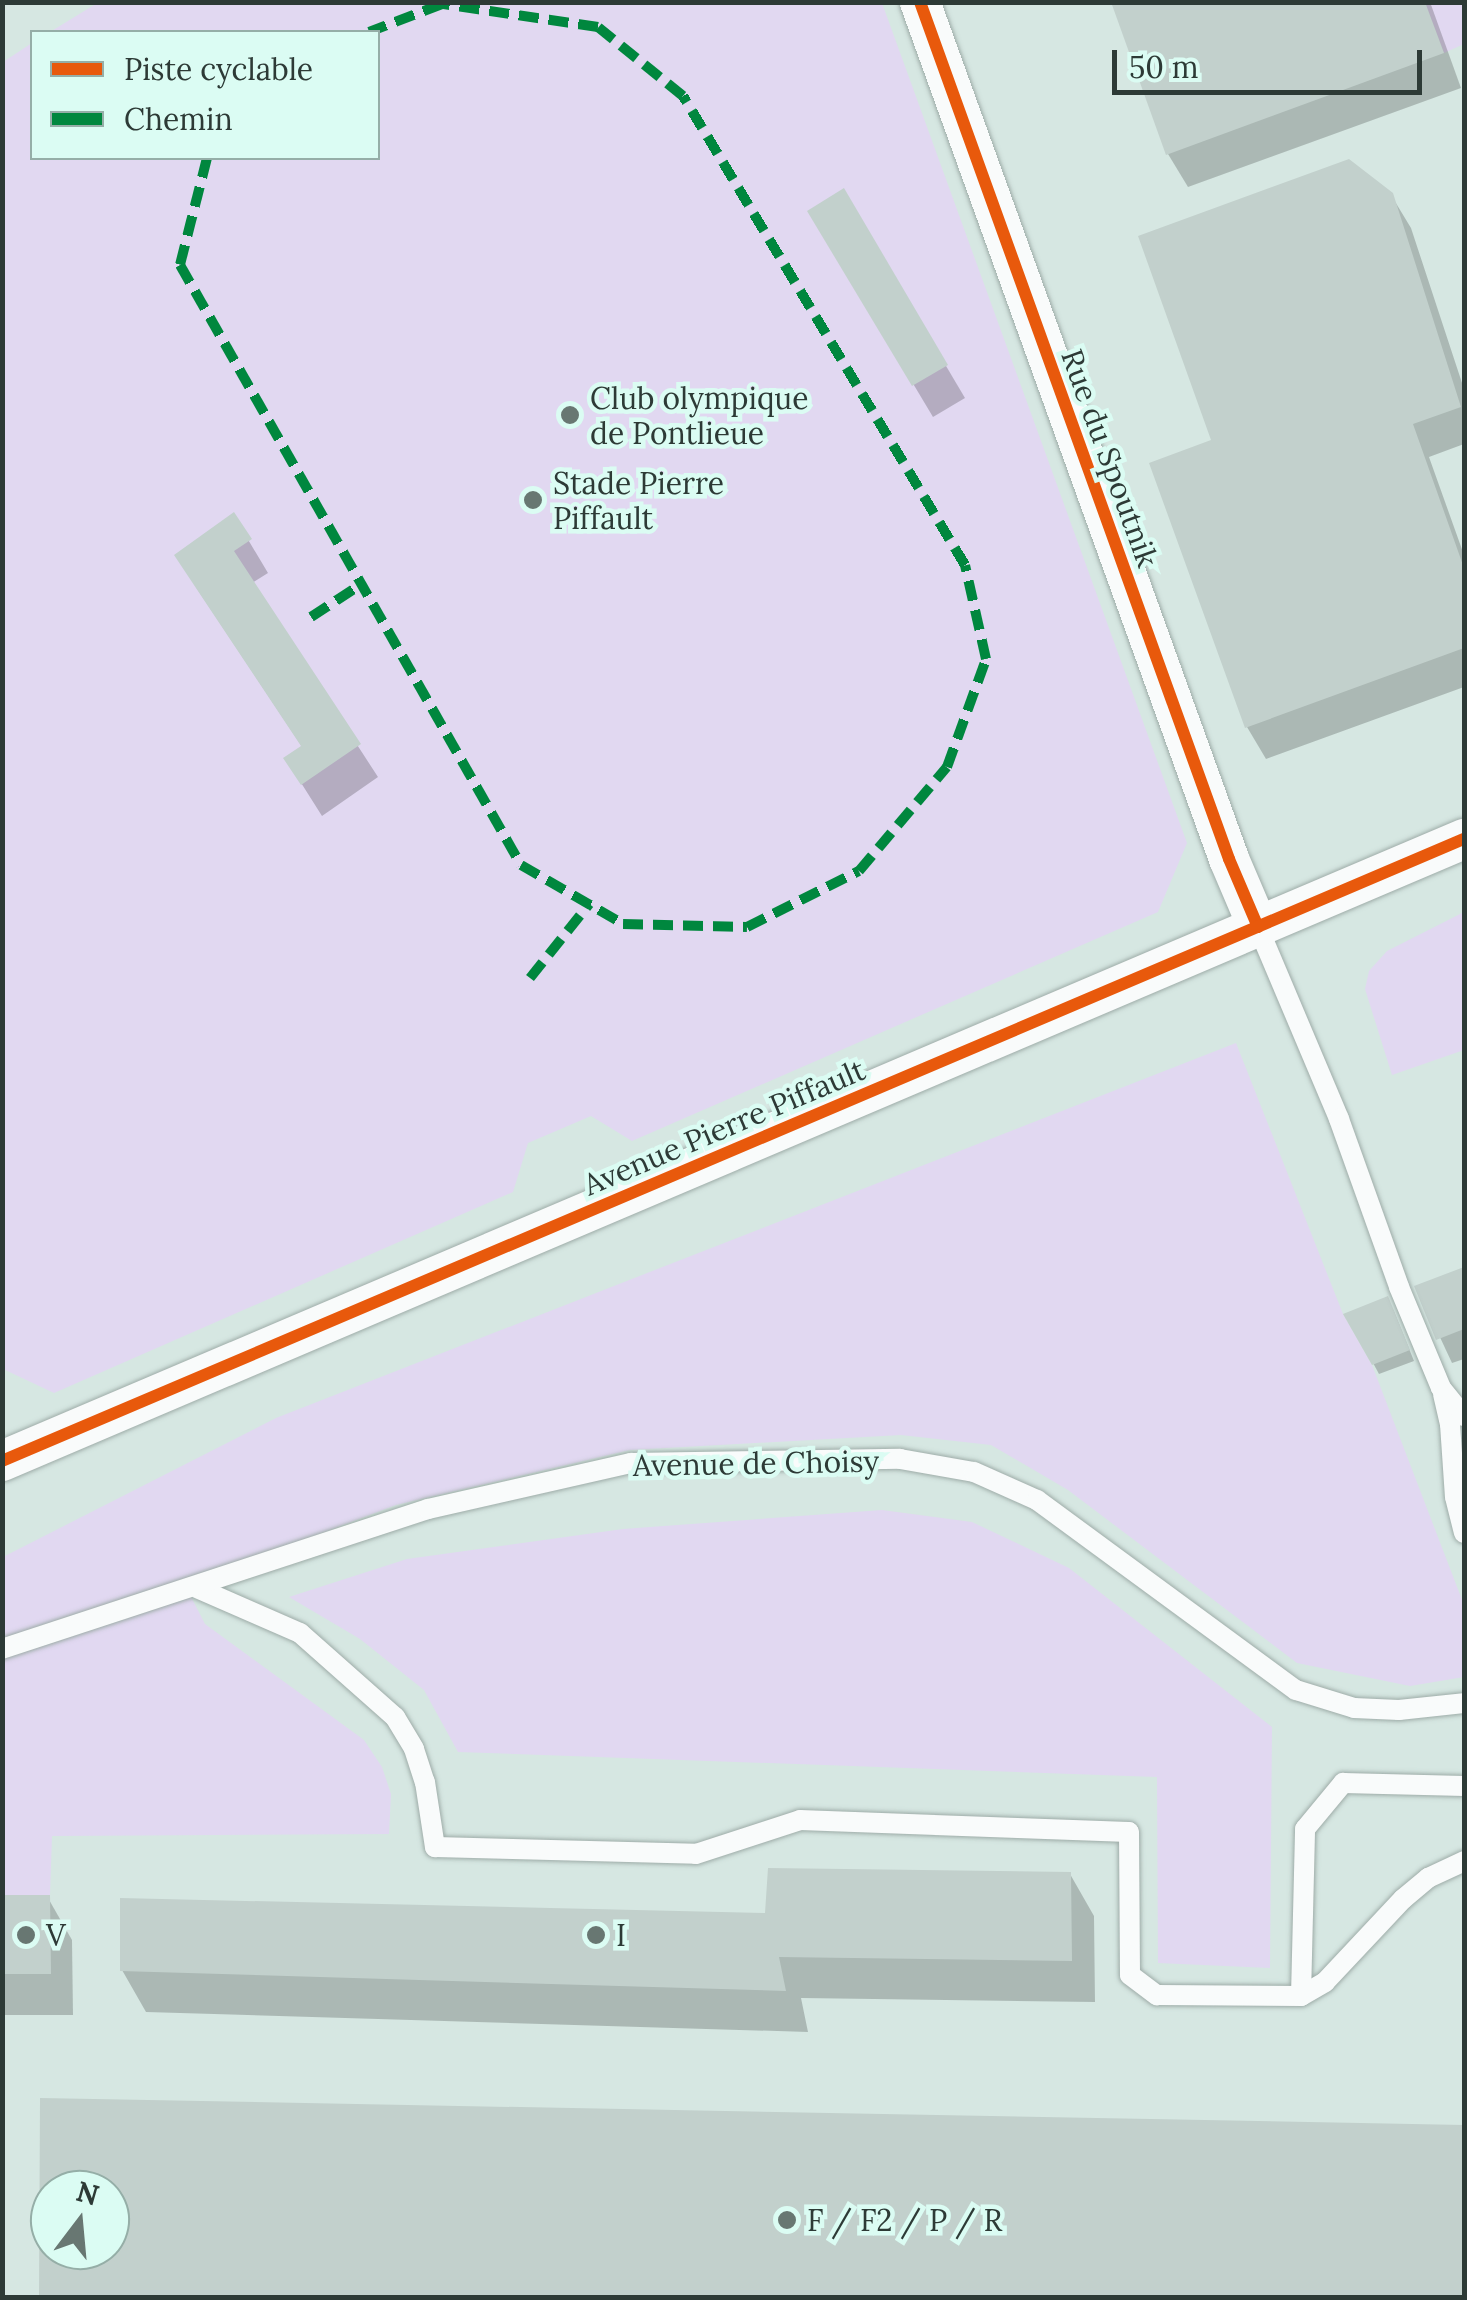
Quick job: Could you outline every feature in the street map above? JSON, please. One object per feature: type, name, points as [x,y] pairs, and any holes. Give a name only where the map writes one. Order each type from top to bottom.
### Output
[{"type":"street","name":"Rue du Spoutnik","points":[[920,2],[1205,794],[1258,927]]},
{"type":"street","name":"Avenue Pierre Piffault","points":[[2,1462],[1464,838]]},
{"type":"lane","points":[[1258,927],[1339,1119],[1399,1287],[1441,1388],[1450,1424],[1455,1497],[1464,1533]]},
{"type":"lane","points":[[1441,1388],[1464,1416]]},
{"type":"lane","name":"Avenue de Choisy","points":[[2,1649],[428,1509],[631,1463],[938,1462],[1008,1484],[1037,1500],[1296,1690],[1354,1708],[1400,1710],[1464,1703]]},
{"type":"lane","points":[[197,1588],[300,1633],[395,1717],[414,1748],[435,1847],[696,1854],[800,1820],[1130,1832],[1130,1975],[1157,1995],[1301,1996],[1325,1982],[1428,1878],[1464,1861]]},
{"type":"lane","points":[[1301,1996],[1305,1829],[1343,1783],[1464,1786]]},
{"type":"shaded area","name":"Stade Pierre Piffault","points":[[99,2],[882,3],[1187,843],[1158,912],[632,1141],[591,1116],[528,1143],[513,1192],[54,1393],[3,1369],[3,62],[30,44],[30,160],[380,160],[380,30],[53,30]]},
{"type":"shaded area","points":[[1425,3],[1464,3],[1464,44],[1444,53]]},
{"type":"shaded area","points":[[1464,912],[1464,1050],[1392,1075],[1365,989],[1369,971],[1387,951]]},
{"type":"shaded area","points":[[1236,1043],[1343,1314],[1372,1365],[1464,1605],[1464,1677],[1410,1686],[1297,1663],[1068,1490],[991,1445],[901,1435],[630,1450],[396,1505],[185,1585],[205,1624],[364,1740],[382,1767],[391,1794],[389,1834],[52,1836],[50,1895],[3,1895],[3,1557],[276,1418]]},
{"type":"shaded area","points":[[882,1510],[972,1522],[1069,1568],[1272,1727],[1270,1968],[1158,1963],[1157,1777],[458,1752],[424,1690],[360,1639],[289,1597],[407,1559],[623,1529]]},
{"type":"building","points":[[1111,2],[1425,2],[1444,53],[1166,155]]},
{"type":"building","points":[[1349,159],[1393,193],[1461,407],[1413,424],[1464,568],[1464,648],[1245,728],[1149,463],[1211,440],[1138,236]]},
{"type":"building","points":[[844,188],[948,365],[912,386],[807,211]]},
{"type":"building","points":[[234,512],[252,539],[234,551],[361,744],[301,785],[283,758],[301,746],[174,555]]},
{"type":"building","points":[[1464,1267],[1464,1329],[1436,1340],[1414,1286]]},
{"type":"building","points":[[1388,1296],[1410,1350],[1372,1365],[1343,1314]]},
{"type":"building","name":"I","points":[[768,1868],[1071,1872],[1072,1961],[779,1957],[786,1991],[120,1971],[120,1898],[765,1913]]},
{"type":"building","name":"V","points":[[2,1895],[50,1895],[51,1974],[2,1974]]},
{"type":"building","name":"F / F2 / P / R","points":[[40,2098],[1464,2125],[1464,2298],[39,2298],[39,2270],[130,2270],[130,2170],[40,2170]]},
{"type":"marked path","points":[[206,160],[180,265],[521,865],[623,924],[747,927],[859,871],[947,767],[986,659],[965,565],[683,96],[598,27],[442,4],[374,30]]},
{"type":"marked path","points":[[311,617],[360,585]]},
{"type":"marked path","points":[[530,978],[589,904]]},
{"type":"cycle path","points":[[920,2],[1229,859],[1258,927]]},
{"type":"cycle path","points":[[2,1461],[1464,839]]},
{"type":"place","name":"Club olympique de Pontlieue","points":[[570,415]]},
{"type":"place","name":"Stade Pierre Piffault","points":[[533,500]]},
{"type":"place","name":"V","points":[[26,1935]]},
{"type":"place","name":"I","points":[[596,1935]]},
{"type":"place","name":"F / F2 / P / R","points":[[787,2220]]}]
